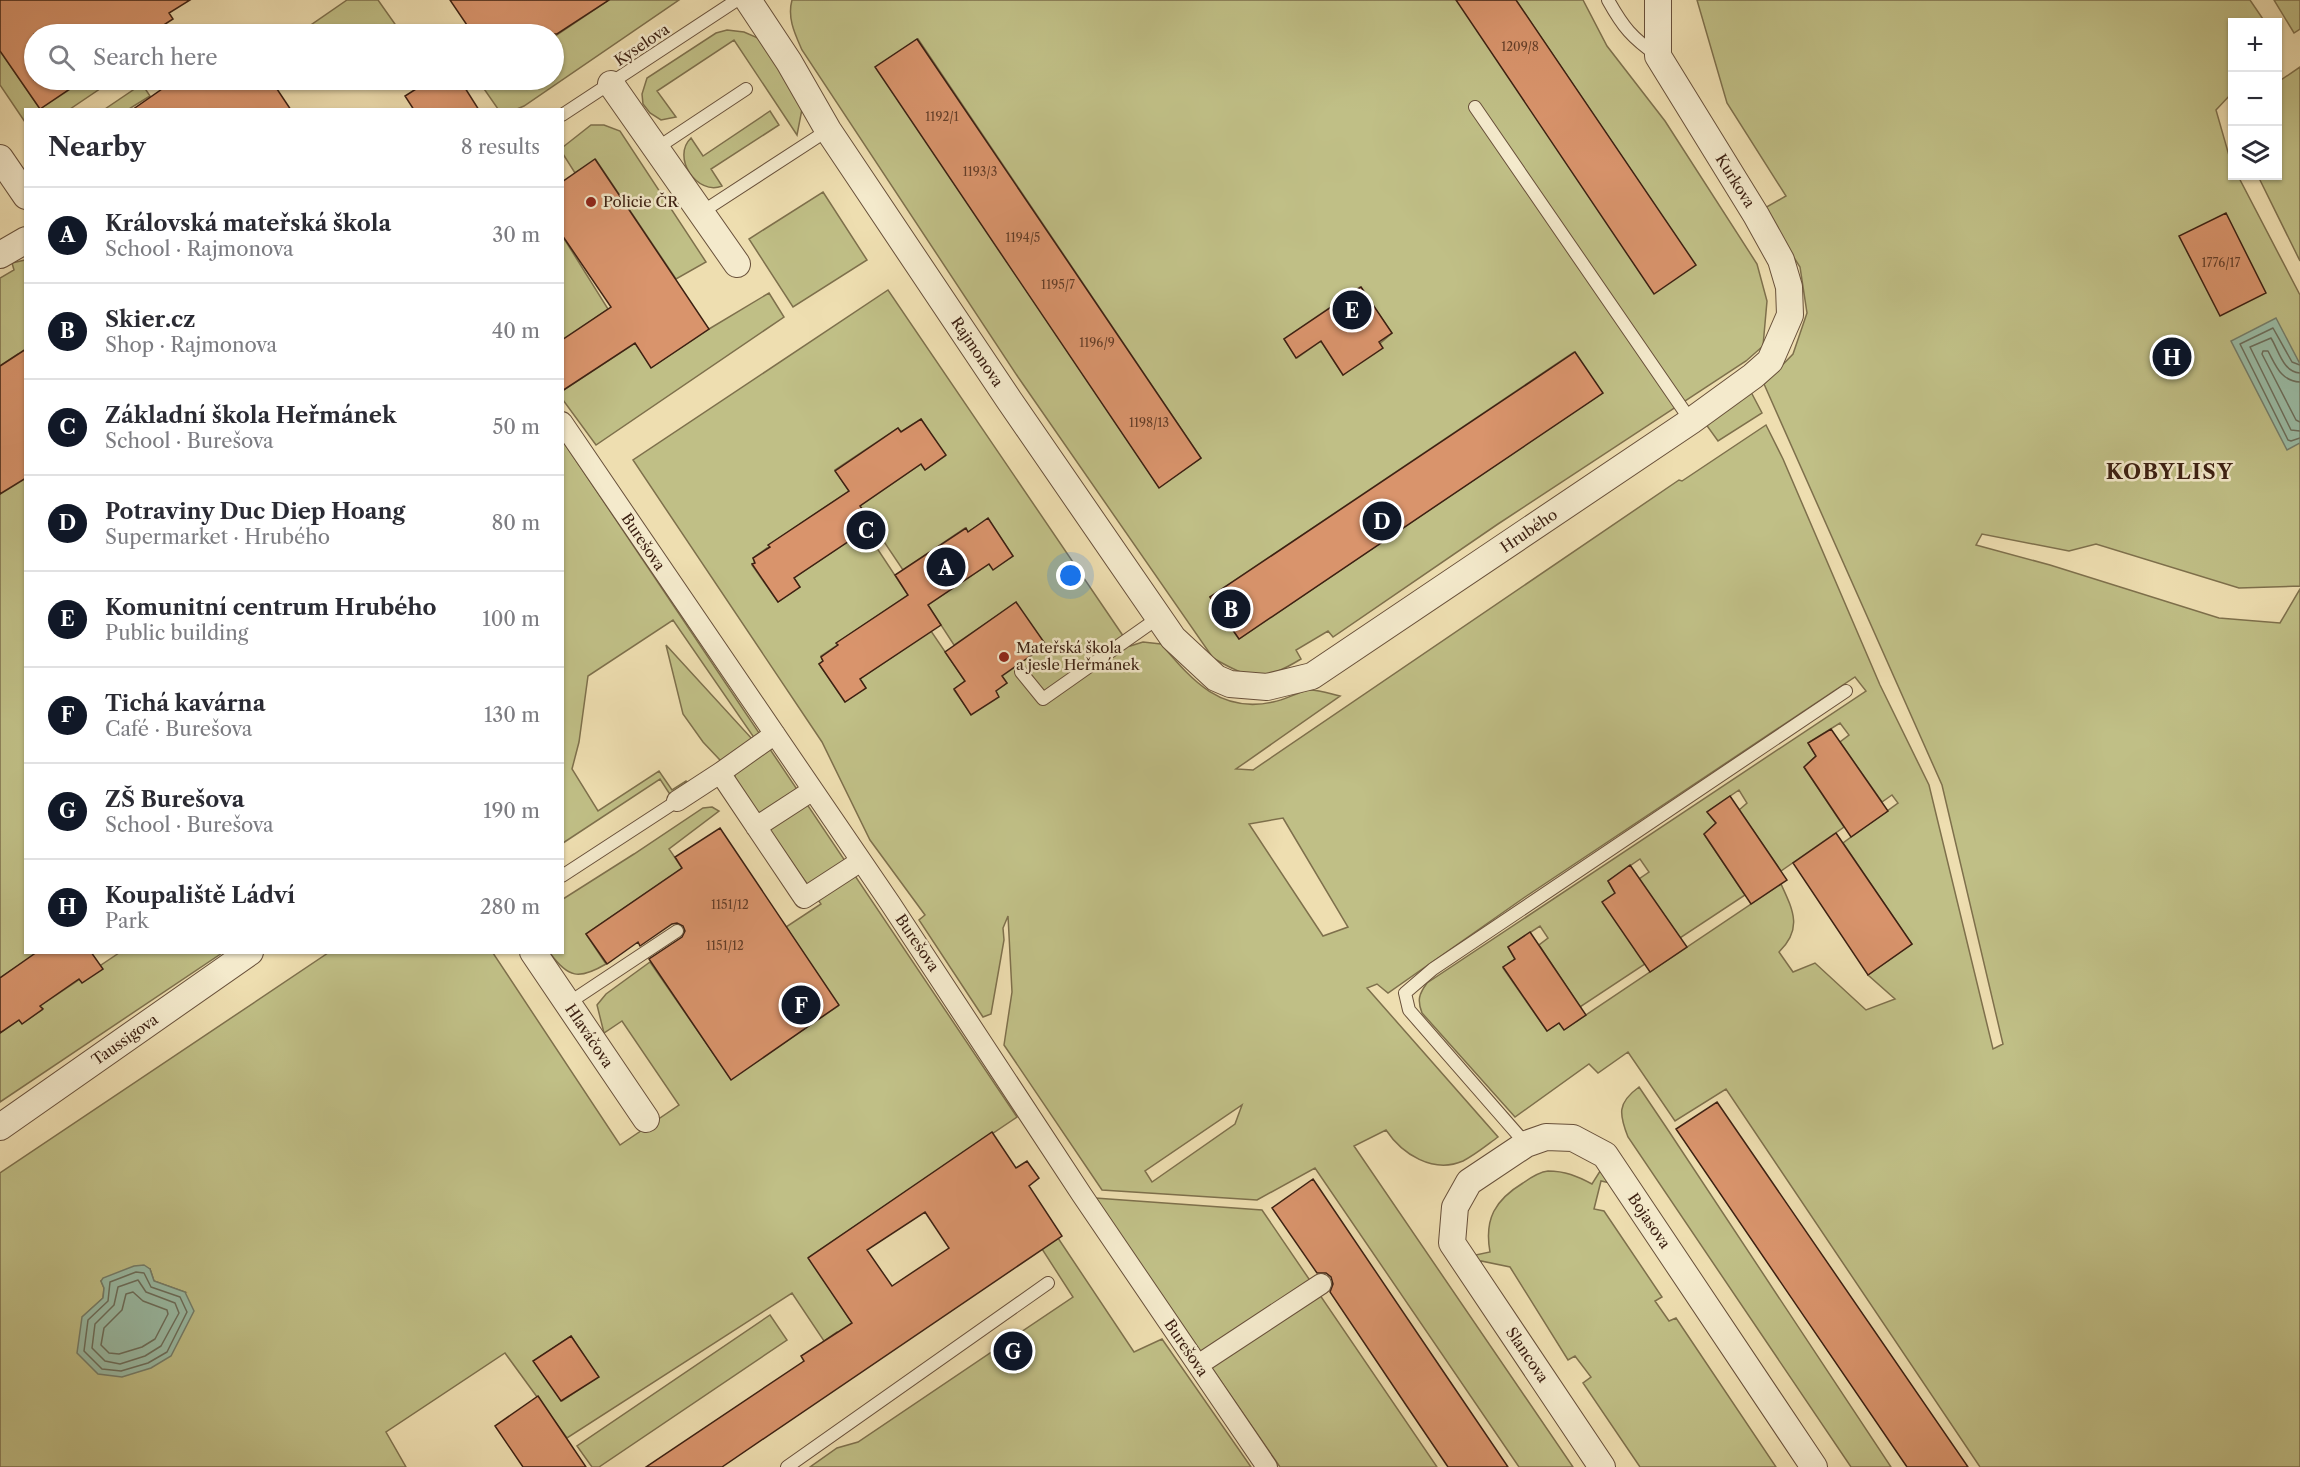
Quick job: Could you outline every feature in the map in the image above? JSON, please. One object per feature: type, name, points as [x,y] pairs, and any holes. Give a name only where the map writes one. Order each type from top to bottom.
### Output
[{"type":"street","name":"Rajmonova","points":[[748,0],[789,62],[828,130],[1158,618],[1173,638],[1207,670],[1216,678],[1230,684]]},
{"type":"street","points":[[1658,0],[1658,56]]},
{"type":"street","name":"Kurkova","points":[[1658,56],[1756,215],[1781,260],[1789,287],[1790,315]]},
{"type":"street","points":[[611,84],[737,264]]},
{"type":"street","points":[[0,158],[24,193]]},
{"type":"street","points":[[0,255],[24,241]]},
{"type":"street","name":"Hrubého","points":[[1230,684],[1267,687],[1312,676],[1691,421],[1753,376],[1770,361],[1790,315]]},
{"type":"street","name":"Burešova","points":[[564,425],[982,1040],[1082,1195],[1267,1467]]},
{"type":"street","points":[[677,801],[775,734]]},
{"type":"street","points":[[720,773],[804,898],[861,861]]},
{"type":"street","points":[[756,827],[813,790]]},
{"type":"street","name":"Taussigova","points":[[0,1127],[247,954]]},
{"type":"street","name":"Hlaváčova","points":[[534,954],[646,1119]]},
{"type":"street","name":"Bojasova","points":[[1452,1243],[1455,1207],[1469,1182],[1526,1144],[1546,1137],[1573,1138],[1605,1155],[1814,1467]]},
{"type":"street","name":"Slancova","points":[[1452,1243],[1602,1467]]},
{"type":"street","points":[[1198,1365],[1321,1284]]},
{"type":"lane","name":"Kyselova","points":[[564,114],[737,0]]},
{"type":"lane","name":"Kurkova","points":[[1608,0],[1619,21],[1636,41],[1658,56]]},
{"type":"lane","points":[[657,148],[746,89]]},
{"type":"lane","points":[[1475,107],[1691,421]]},
{"type":"lane","points":[[702,212],[828,130]]},
{"type":"lane","points":[[1021,672],[1042,699],[1158,618]]},
{"type":"lane","points":[[1526,1144],[1409,1010],[1405,993],[1433,969],[1846,692]]},
{"type":"lane","points":[[564,875],[677,801]]},
{"type":"lane","points":[[567,1004],[677,931]]},
{"type":"lane","points":[[787,1467],[1048,1283]]},
{"type":"shaded area","points":[[347,0],[378,0],[395,24],[312,24]]},
{"type":"shaded area","points":[[609,0],[679,0],[564,79],[564,30]]},
{"type":"shaded area","points":[[792,0],[1456,0],[1695,265],[1516,0],[1583,0],[1607,46],[1665,121],[1757,264],[1767,301],[1763,346],[1746,361],[1498,524],[1333,637],[1328,631],[1296,650],[1301,659],[1277,672],[1266,675],[1237,671],[1213,658],[1018,377],[802,50],[792,26]],"holes":[[[918,39],[1201,458],[1159,487],[876,67]],[[1360,287],[1392,333],[1343,375],[1321,341],[1297,358],[1284,339]],[[1574,352],[1602,393],[1239,639],[1210,597]]]},
{"type":"shaded area","points":[[1697,0],[2250,0],[2262,18],[2228,18],[2228,97],[2216,110],[2228,152],[2228,180],[2240,180],[2300,295],[2300,586],[2239,588],[2096,544],[2069,551],[1982,534],[1976,545],[2050,565],[2219,618],[2280,623],[2300,589],[2300,1467],[1980,1467],[1726,1089],[1675,1121],[1628,1052],[1598,1073],[1589,1064],[1515,1117],[1422,1013],[1420,997],[1427,983],[1866,691],[1855,677],[1525,897],[1388,993],[1377,984],[1367,988],[1498,1137],[1463,1161],[1441,1165],[1409,1154],[1386,1130],[1354,1146],[1573,1467],[1519,1467],[1315,1168],[1257,1200],[1102,1190],[1004,1045],[1012,992],[1008,916],[1003,928],[1004,940],[991,1014],[983,1017],[919,920],[925,915],[870,840],[822,742],[633,460],[888,290],[1130,646],[1143,642],[1161,644],[1184,670],[1209,691],[1238,703],[1273,702],[1308,690],[1340,696],[1236,769],[1253,770],[1679,480],[1682,481],[1766,425],[1783,459],[1880,685],[1929,785],[1993,1049],[2003,1044],[1942,785],[1764,384],[1793,354],[1807,313],[1800,267],[1763,209],[1786,196],[1727,103]],"holes":[[[921,419],[945,456],[925,470],[921,464],[860,506],[903,570],[965,528],[968,532],[988,519],[1013,556],[993,569],[989,564],[928,605],[954,645],[1016,603],[1002,676],[1007,683],[1002,686],[990,684],[971,714],[954,690],[965,681],[931,631],[860,679],[866,688],[845,702],[819,664],[823,661],[821,656],[836,646],[839,650],[841,649],[837,643],[908,595],[865,530],[794,578],[800,587],[778,602],[752,565],[755,563],[753,558],[767,548],[772,551],[769,545],[849,491],[835,470],[898,428],[901,432]],[[1840,723],[1849,735],[1840,742],[1882,802],[1892,795],[1898,803],[1843,843],[1912,944],[1868,975],[1895,999],[1866,1010],[1815,963],[1793,972],[1779,952],[1791,935],[1794,919],[1781,884],[1565,1029],[1559,1023],[1547,1031],[1503,968],[1515,959],[1508,947],[1540,926],[1548,938],[1539,945],[1580,1007],[1645,964],[1608,881],[1640,859],[1649,872],[1639,879],[1680,938],[1745,895],[1704,834],[1716,823],[1707,812],[1739,790],[1747,803],[1739,810],[1781,871],[1844,827],[1804,767],[1816,756],[1808,743]],[[1283,818],[1348,927],[1323,936],[1249,824]],[[1242,1105],[1235,1124],[1152,1182],[1145,1171]]]},
{"type":"shaded area","points":[[2274,0],[2300,0],[2300,29],[2294,33]]},
{"type":"shaded area","points":[[727,30],[744,32],[758,38],[803,104],[797,135],[734,40],[657,91],[676,117],[661,120],[650,113],[643,104],[642,94],[647,78],[716,33]]},
{"type":"shaded area","points":[[0,51],[24,86],[24,90],[27,90],[39,108],[24,108],[24,121],[0,85]]},
{"type":"shaded area","points":[[2300,67],[2300,261],[2260,180],[2282,180],[2282,79]]},
{"type":"shaded area","points":[[69,90],[98,90],[71,108],[42,108]]},
{"type":"shaded area","points":[[133,90],[146,90],[150,96],[131,108],[106,108]]},
{"type":"shaded area","points":[[485,90],[547,90],[519,108],[497,108]]},
{"type":"shaded area","points":[[770,111],[779,125],[711,169],[722,186],[713,188],[704,185],[690,173],[685,164],[684,155],[691,138],[703,156]]},
{"type":"shaded area","points":[[591,125],[604,125],[620,131],[706,262],[676,279],[596,160],[575,173],[564,156],[564,146]]},
{"type":"shaded area","points":[[823,192],[867,260],[793,307],[749,239]]},
{"type":"shaded area","points":[[564,239],[608,309],[564,339]]},
{"type":"shaded area","points":[[24,260],[24,363],[18,354],[0,366],[0,278],[14,270],[12,263]]},
{"type":"shaded area","points":[[769,293],[784,317],[596,445],[564,401],[564,390],[635,343],[652,367]]},
{"type":"shaded area","points":[[1751,392],[1762,413],[1718,441],[1705,423]]},
{"type":"shaded area","points":[[0,415],[24,451],[24,954],[36,954],[0,978]]},
{"type":"shaded area","points":[[564,442],[1017,1117],[809,1257],[877,1361],[863,1370],[837,1332],[824,1341],[792,1293],[567,1438],[505,1353],[386,1432],[406,1467],[0,1467],[0,1173],[327,954],[494,954],[620,1145],[679,1105],[622,1021],[604,1033],[597,1005],[606,994],[650,962],[731,1079],[838,1006],[786,927],[821,904],[733,778],[735,776],[703,742],[683,714],[666,645],[764,752],[673,620],[588,676],[579,742],[572,769],[598,811],[659,771],[672,790],[686,781],[689,785],[671,796],[660,779],[564,842]],"holes":[[[150,1269],[154,1281],[185,1292],[82,1317],[103,1298],[104,1288],[101,1281]],[[571,1336],[598,1377],[562,1401],[534,1361]]]},
{"type":"shaded area","points":[[712,807],[719,811],[669,849],[682,868],[586,934],[606,964],[581,974],[569,972],[563,968],[551,954],[564,954],[564,898],[703,808]]},
{"type":"shaded area","points":[[118,954],[221,954],[0,1102],[0,1033],[19,1020],[22,1023],[42,1010],[40,1006]]},
{"type":"shaded area","points":[[1639,1087],[1891,1467],[1851,1467],[1628,1137],[1623,1122],[1623,1104]]},
{"type":"shaded area","points":[[1602,1168],[1610,1183],[1601,1181],[1594,1209],[1604,1211],[1662,1297],[1655,1301],[1669,1321],[1676,1318],[1776,1467],[1640,1467],[1583,1383],[1591,1377],[1575,1356],[1568,1360],[1510,1267],[1481,1261],[1479,1270],[1471,1256],[1490,1252],[1490,1220],[1499,1204],[1513,1189],[1548,1171],[1571,1174],[1592,1184]]},
{"type":"shaded area","points":[[1095,1198],[1262,1210],[1437,1467],[1280,1467]]},
{"type":"shaded area","points":[[1058,1238],[1134,1352],[1162,1339],[1251,1467],[810,1467],[837,1448],[858,1442],[1073,1297],[1042,1249]]},
{"type":"shaded area","points":[[770,1315],[787,1340],[599,1467],[592,1467],[577,1446]]},
{"type":"water","points":[[2276,318],[2300,364],[2300,443],[2287,450],[2231,341]]},
{"type":"water","points":[[144,1265],[150,1269],[154,1281],[185,1292],[194,1311],[171,1356],[151,1368],[122,1377],[98,1374],[77,1353],[82,1317],[103,1298],[104,1288],[101,1281],[103,1278],[134,1266]]},
{"type":"building","points":[[0,0],[190,0],[169,13],[173,19],[165,24],[24,24],[24,86],[0,51]]},
{"type":"building","points":[[450,0],[609,0],[564,29],[564,24],[466,24]]},
{"type":"building","points":[[1456,0],[1516,0],[1696,265],[1654,294]]},
{"type":"building","points":[[917,39],[1201,458],[1159,488],[875,67]]},
{"type":"building","points":[[27,90],[68,90],[41,108]]},
{"type":"building","points":[[161,90],[278,90],[290,108],[135,108]]},
{"type":"building","points":[[414,90],[466,90],[478,108],[413,108],[405,96]]},
{"type":"building","points":[[595,159],[709,329],[651,368],[635,343],[564,390],[564,339],[611,307],[564,238],[564,181]]},
{"type":"building","points":[[2226,213],[2266,293],[2220,316],[2179,236]]},
{"type":"building","points":[[1361,287],[1392,333],[1379,342],[1383,348],[1343,375],[1321,341],[1296,358],[1284,339]]},
{"type":"building","points":[[24,350],[24,479],[0,494],[0,366]]},
{"type":"building","points":[[1575,352],[1603,393],[1239,639],[1210,597]]},
{"type":"building","points":[[921,419],[946,455],[925,470],[921,464],[860,506],[873,525],[794,578],[800,587],[778,602],[752,564],[755,563],[753,558],[770,547],[768,545],[849,491],[835,471],[898,428],[901,432]]},
{"type":"building","points":[[988,518],[1013,556],[993,570],[989,564],[928,605],[941,625],[860,679],[866,688],[845,702],[819,664],[823,661],[821,657],[838,645],[836,643],[908,595],[895,575],[966,528],[968,532]]},
{"type":"building","points":[[1016,602],[1046,645],[1002,676],[1007,683],[996,691],[999,697],[971,715],[954,689],[965,681],[945,652]]},
{"type":"building","points":[[1831,729],[1888,811],[1851,837],[1804,767],[1816,756],[1808,743]]},
{"type":"building","points":[[1730,796],[1787,880],[1751,904],[1704,834],[1716,823],[1707,812]]},
{"type":"building","points":[[720,828],[839,1005],[731,1080],[649,959],[682,937],[685,931],[683,926],[677,923],[672,924],[640,946],[638,942],[607,964],[586,934],[682,868],[675,857]]},
{"type":"building","points":[[1836,833],[1912,944],[1868,975],[1793,863]]},
{"type":"building","points":[[1630,865],[1687,947],[1650,972],[1602,902],[1615,893],[1608,881]]},
{"type":"building","points":[[1530,932],[1586,1015],[1564,1030],[1559,1023],[1547,1031],[1503,967],[1515,959],[1508,947]]},
{"type":"building","points":[[34,954],[92,954],[103,969],[82,983],[79,979],[40,1006],[43,1009],[22,1024],[19,1020],[0,1033],[0,978]]},
{"type":"building","points":[[1717,1102],[1968,1467],[1907,1467],[1676,1129]]},
{"type":"building","points":[[992,1132],[1016,1168],[1027,1161],[1039,1178],[1029,1186],[1062,1236],[722,1467],[646,1467],[804,1361],[801,1356],[852,1323],[808,1258]],"holes":[[[925,1212],[949,1248],[892,1286],[867,1250]]]},
{"type":"building","points":[[1313,1179],[1508,1467],[1448,1467],[1330,1292],[1333,1284],[1331,1277],[1326,1273],[1317,1273],[1272,1208]]},
{"type":"building","points":[[571,1336],[599,1377],[561,1401],[533,1361]]},
{"type":"building","points":[[538,1396],[586,1467],[523,1467],[495,1426]]},
{"type":"place","name":"Policie ČR","points":[[591,202]]},
{"type":"place","name":"Komunitní centrum Hrubého","points":[[1352,310]]},
{"type":"place","name":"Koupaliště Ládví","points":[[2172,357]]},
{"type":"place","name":"Potraviny Duc Diep Hoang","points":[[1382,521]]},
{"type":"place","name":"Základní škola Heřmánek","points":[[866,530]]},
{"type":"place","name":"Královská mateřská škola","points":[[946,567]]},
{"type":"place","name":"Skier.cz","points":[[1231,609]]},
{"type":"place","name":"Mateřská škola a jesle Heřmánek","points":[[1004,657]]},
{"type":"place","name":"Tichá kavárna","points":[[801,1005]]},
{"type":"place","name":"ZŠ Burešova","points":[[1013,1351]]},
{"type":"district","name":"KOBYLISY","points":[[2170,472]]}]
